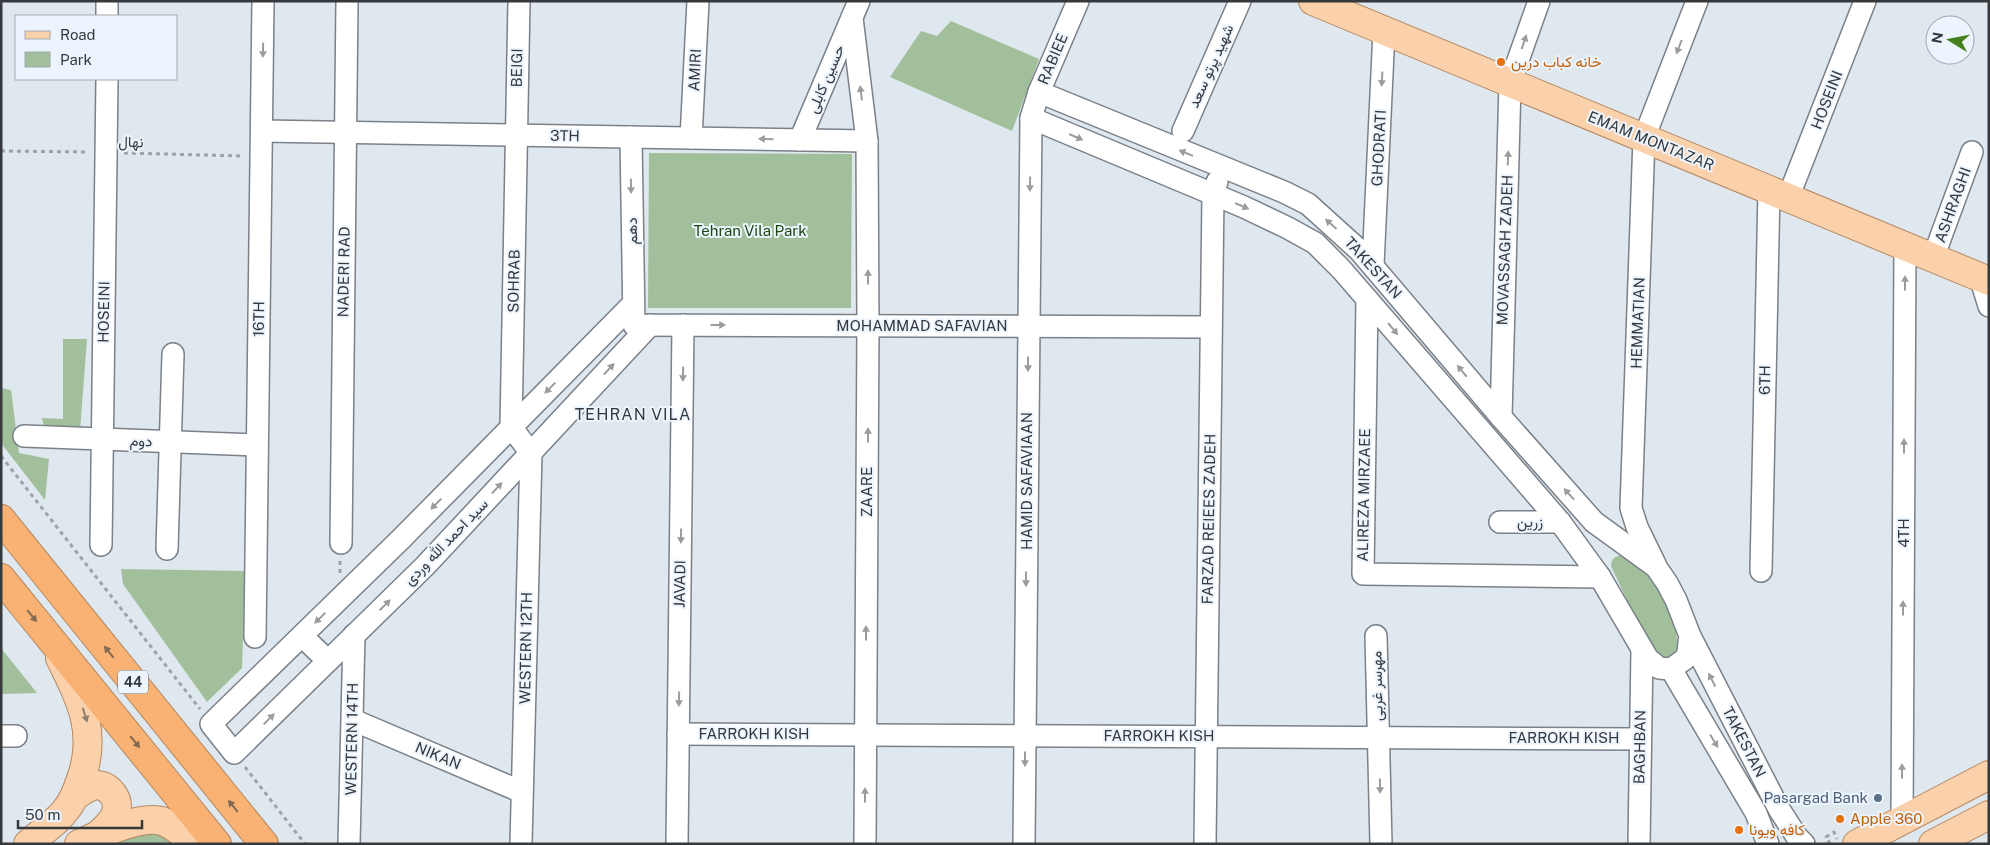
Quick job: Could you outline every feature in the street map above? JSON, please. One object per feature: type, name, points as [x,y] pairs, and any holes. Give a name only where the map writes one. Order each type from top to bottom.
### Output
[{"type":"highway","name":"44","points":[[1,519],[264,844]]},
{"type":"highway","name":"44","points":[[1,578],[218,844]]},
{"type":"main road","name":"EMAM MONTAZAR","points":[[1313,1],[1350,8],[1384,31],[1984,279]]},
{"type":"main road","points":[[28,844],[57,820],[68,808],[75,796],[88,753],[86,716],[50,639]]},
{"type":"main road","points":[[1845,838],[1902,820],[1989,775]]},
{"type":"main road","points":[[75,796],[85,789],[97,785],[109,789],[114,795],[117,810],[114,817],[88,840]]},
{"type":"main road","points":[[1941,840],[1989,815]]},
{"type":"main road","points":[[88,840],[140,821],[153,820],[162,821],[176,828],[194,844]]},
{"type":"street","points":[[107,1],[107,15]]},
{"type":"street","name":"16TH","points":[[255,637],[263,1]]},
{"type":"street","name":"NADERI RAD","points":[[340,543],[347,1]]},
{"type":"street","name":"BEIGI","points":[[516,135],[519,1]]},
{"type":"street","name":"AMIRI","points":[[692,138],[698,1]]},
{"type":"street","name":"RABIEE","points":[[1031,118],[1039,92],[1078,1]]},
{"type":"street","name":"شهید پرتو سعد","points":[[1183,131],[1240,1]]},
{"type":"street","name":"MOVASSAGH ZADEH","points":[[1501,417],[1510,83],[1539,1]]},
{"type":"street","name":"HEMMATIAN","points":[[1631,508],[1644,138],[1697,1]]},
{"type":"street","name":"HOSEINI","points":[[1779,194],[1865,1]]},
{"type":"street","name":"حسین کابلی","points":[[800,140],[855,10]]},
{"type":"street","name":"ZAARE","points":[[855,10],[867,141],[868,326],[865,844]]},
{"type":"street","name":"GHODRATI","points":[[1373,265],[1384,31]]},
{"type":"street","name":"HOSEINI","points":[[101,545],[107,80]]},
{"type":"street","name":"TAKESTAN","points":[[1039,92],[1284,192],[1308,204],[1373,265],[1501,417],[1594,522],[1656,568],[1676,600],[1690,636],[1779,809],[1797,837],[1804,844]]},
{"type":"street","name":"TAKESTAN","points":[[1031,118],[1212,194],[1279,224],[1315,243],[1341,269],[1560,522],[1600,577],[1642,650],[1655,666],[1665,670],[1671,669],[1756,813],[1768,844]]},
{"type":"street","name":"HAMID SAFAVIAAN","points":[[1024,844],[1031,118]]},
{"type":"street","name":"3TH","points":[[262,131],[867,141]]},
{"type":"street","name":"SOHRAB","points":[[511,427],[516,135]]},
{"type":"street","name":"دهم","points":[[631,137],[633,304],[642,325]]},
{"type":"street","name":"ASHRAGHI","points":[[1933,258],[1972,152]]},
{"type":"street","points":[[1212,194],[1222,168]]},
{"type":"street","name":"FARZAD REIEES ZADEH","points":[[1205,844],[1212,194]]},
{"type":"street","name":"6TH","points":[[1761,571],[1779,194]]},
{"type":"street","name":"4TH","points":[[1902,820],[1905,246]]},
{"type":"street","points":[[1984,279],[1989,306]]},
{"type":"street","name":"ALIREZA MIRZAEE","points":[[1367,299],[1363,574],[1600,577]]},
{"type":"street","points":[[234,753],[211,724],[401,539],[633,304]]},
{"type":"street","name":"MOHAMMAD SAFAVIAN","points":[[642,325],[1211,327]]},
{"type":"street","name":"سید احمد الله وردی","points":[[234,753],[424,566],[530,453],[642,325]]},
{"type":"street","name":"JAVADI","points":[[677,844],[683,325]]},
{"type":"street","points":[[168,549],[173,354]]},
{"type":"street","points":[[511,427],[530,453]]},
{"type":"street","name":"دوم","points":[[24,436],[257,445]]},
{"type":"street","points":[[1512,468],[1532,452]]},
{"type":"street","name":"WESTERN 12TH","points":[[521,844],[530,453]]},
{"type":"street","points":[[1594,522],[1613,522],[1626,514],[1631,508]]},
{"type":"street","points":[[1631,508],[1637,527],[1656,568]]},
{"type":"street","name":"زرین","points":[[1500,522],[1560,522]]},
{"type":"street","name":"WESTERN 14TH","points":[[349,844],[354,635]]},
{"type":"street","points":[[302,636],[328,661]]},
{"type":"street","name":"مهرسر غربی","points":[[1376,636],[1381,844]]},
{"type":"street","points":[[1671,669],[1685,659],[1688,653],[1690,636]]},
{"type":"street","name":"BAGHBAN","points":[[1639,844],[1639,739],[1642,650]]},
{"type":"street","name":"NIKAN","points":[[353,720],[522,792]]},
{"type":"street","name":"FARROKH KISH","points":[[678,734],[1639,739]]},
{"type":"path","name":"نهال","points":[[1,151],[261,156]]},
{"type":"path","points":[[1,456],[211,724]]},
{"type":"path","points":[[234,753],[305,844]]},
{"type":"path","points":[[1830,844],[1826,837],[1845,838]]},
{"type":"green space","points":[[951,21],[1039,59],[1012,131],[890,77],[921,31],[937,36]]},
{"type":"green space","name":"Tehran Vila Park","points":[[649,153],[852,154],[851,308],[648,308]]},
{"type":"green space","points":[[63,339],[87,339],[80,431],[44,428],[42,418],[63,419]]},
{"type":"green space","points":[[1,388],[11,390],[19,453],[49,459],[45,500],[1,443]]},
{"type":"green space","points":[[1623,555],[1644,567],[1666,598],[1674,620],[1677,643],[1677,654],[1669,660],[1660,659],[1643,634],[1611,566],[1614,558]]},
{"type":"green space","points":[[121,569],[245,571],[242,668],[207,702],[123,584]]},
{"type":"green space","points":[[1,648],[37,693],[1,694]]},
{"type":"green space","points":[[149,832],[159,833],[174,844],[113,844]]},
{"type":"place","name":"خانه کباب درین","points":[[1501,62]]},
{"type":"place","name":"Pasargad Bank","points":[[1878,798]]},
{"type":"place","name":"Apple 360","points":[[1840,819]]},
{"type":"place","name":"کافه ویونا","points":[[1739,830]]},
{"type":"district","name":"TEHRAN VILA","points":[[633,414]]}]
